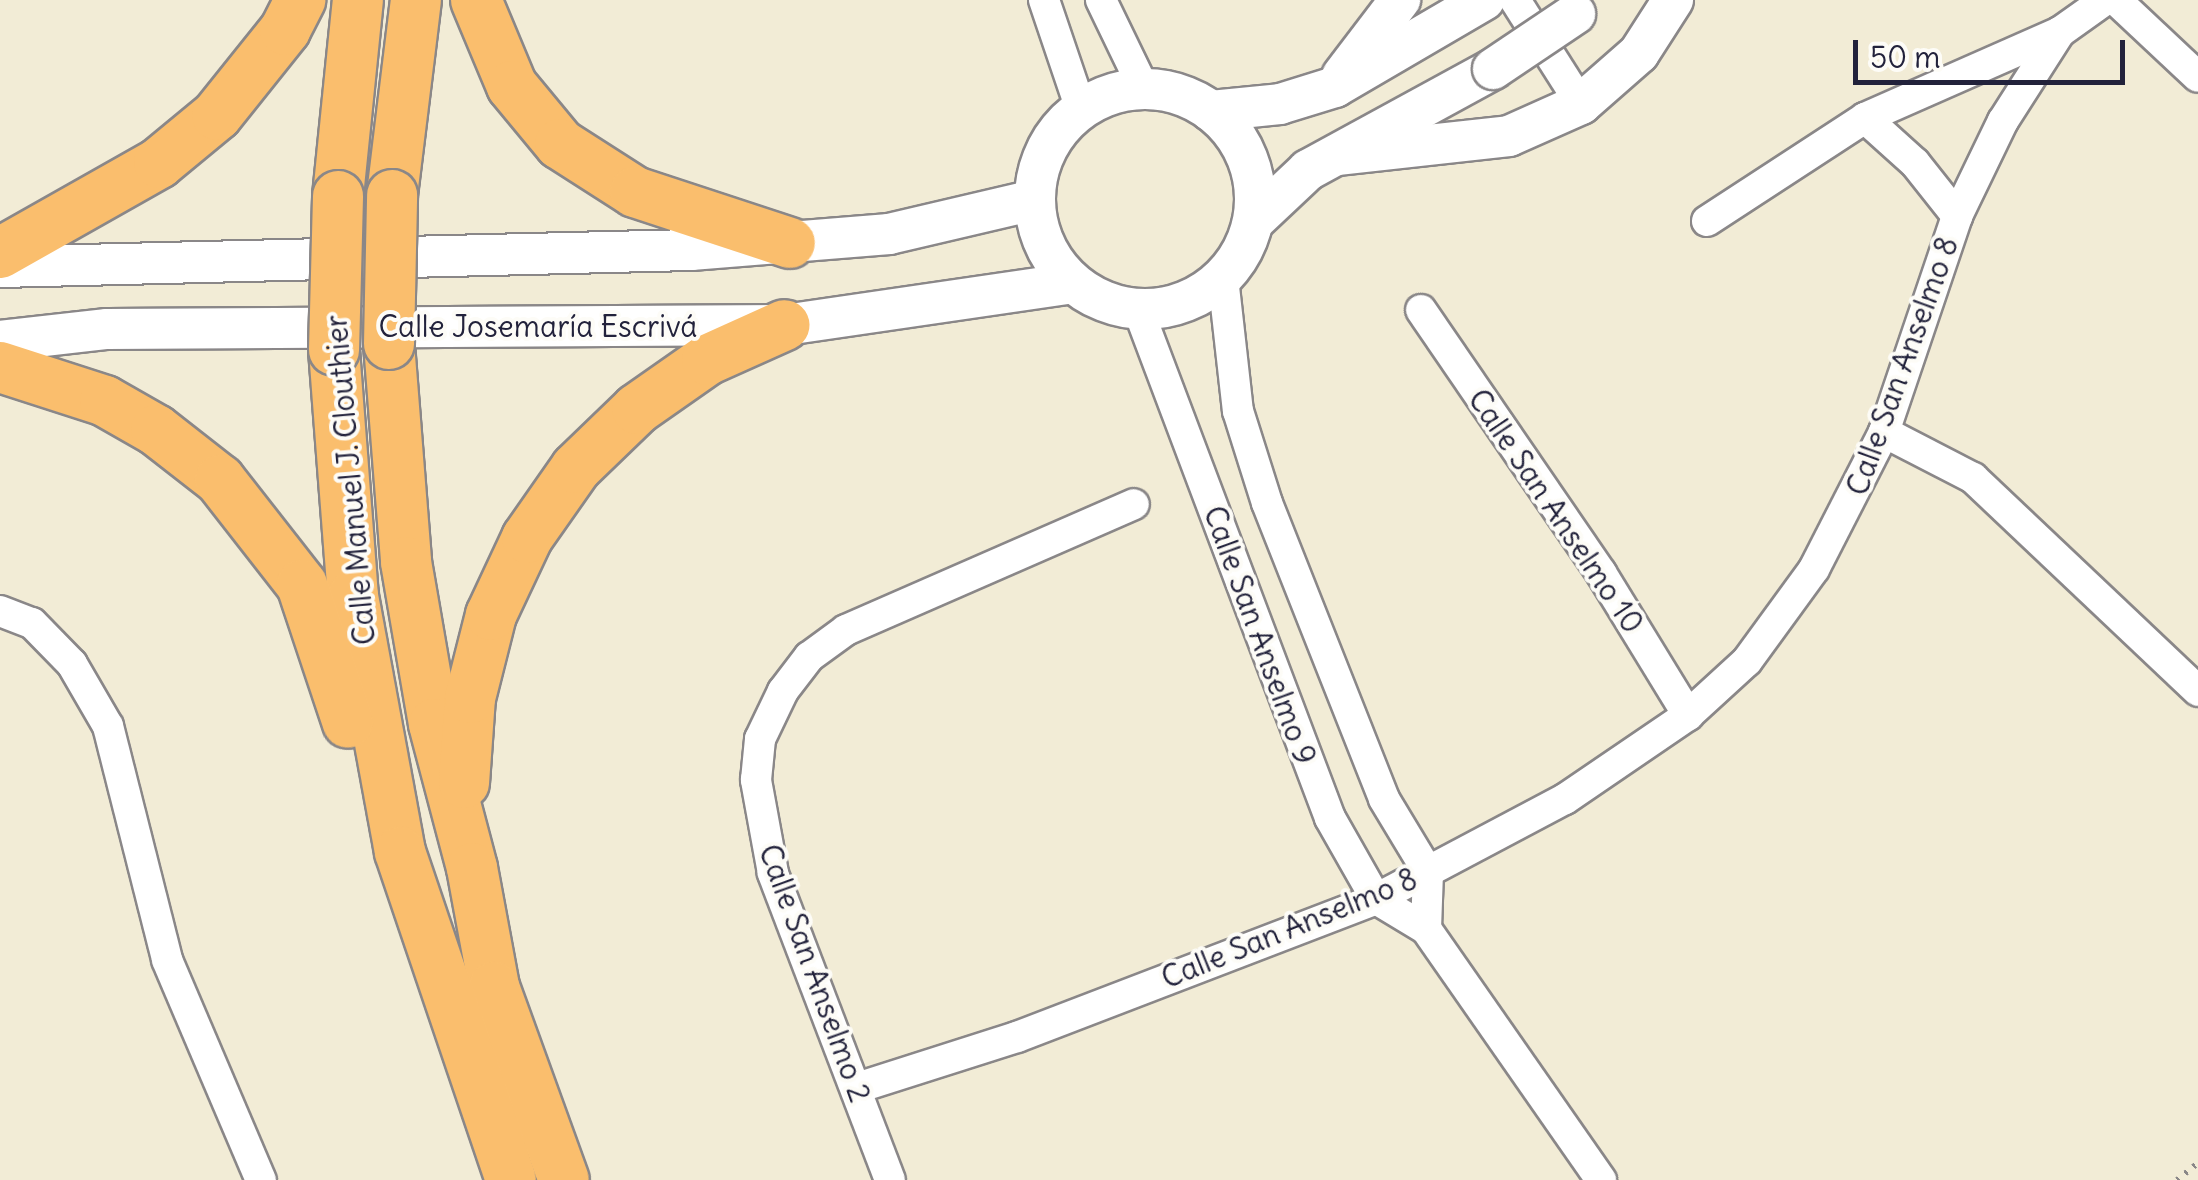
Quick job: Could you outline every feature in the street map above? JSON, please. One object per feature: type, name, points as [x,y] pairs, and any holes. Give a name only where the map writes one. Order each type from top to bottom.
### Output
[{"type":"main road","points":[[0,253],[159,163],[218,115],[286,30],[300,0]]},
{"type":"main road","name":"Calle Manuel J. Clouthier","points":[[358,0],[338,196],[334,350],[354,596],[400,852],[512,1180]]},
{"type":"main road","name":"Calle Manuel J. Clouthier","points":[[416,0],[392,195],[390,344],[406,562],[434,724],[472,868],[494,987],[564,1180]]},
{"type":"main road","points":[[476,0],[512,86],[560,144],[635,192],[790,243]]},
{"type":"main road","points":[[472,868],[464,783],[470,698],[491,616],[527,538],[576,468],[636,408],[707,360],[785,325]]},
{"type":"main road","points":[[0,367],[68,385],[156,430],[220,480],[268,533],[302,586],[368,794],[400,852]]},
{"type":"street","points":[[1044,0],[1080,109]]},
{"type":"street","points":[[1101,0],[1144,89]]},
{"type":"street","points":[[1334,87],[1400,0]]},
{"type":"street","points":[[1515,0],[1582,104]]},
{"type":"street","points":[[1337,155],[1508,136],[1582,104],[1638,53],[1673,0]]},
{"type":"street","name":"Calle San Anselmo 8","points":[[1707,221],[1866,118],[2060,32],[2105,0]]},
{"type":"street","points":[[2116,0],[2198,77]]},
{"type":"street","points":[[1472,8],[1334,87],[1280,104],[1211,110],[1144,89],[1080,109],[1046,148],[1034,200],[1044,246],[1073,283],[1104,302],[1138,310],[1184,303],[1223,278],[1254,220],[1308,170],[1493,68],[1585,7]]},
{"type":"street","name":"Calle San Anselmo 8","points":[[857,1088],[1017,1036],[1376,899],[1565,799],[1688,715],[1747,661],[1788,608],[1851,504],[1884,432],[1957,216],[2003,120],[2060,32]]},
{"type":"street","points":[[1211,110],[1248,159],[1254,220]]},
{"type":"street","points":[[1866,118],[1915,164],[1957,216]]},
{"type":"street","points":[[0,267],[790,243],[888,234],[1034,200]]},
{"type":"street","name":"Calle San Anselmo 9","points":[[1223,278],[1238,410],[1266,503],[1384,799],[1428,872]]},
{"type":"street","name":"Calle Josemaría Escrivá","points":[[0,341],[144,328],[785,325],[1073,283]]},
{"type":"street","name":"Calle San Anselmo 9","points":[[1138,310],[1186,421],[1281,701],[1330,818],[1376,899],[1426,930],[1600,1180]]},
{"type":"street","name":"Calle San Anselmo 10","points":[[1421,310],[1601,573],[1688,715]]},
{"type":"street","points":[[1884,432],[1973,478],[2198,691]]},
{"type":"street","name":"Calle San Anselmo 2","points":[[890,1180],[773,873],[760,820],[760,738],[775,707],[810,657],[846,630],[1134,504]]},
{"type":"street","points":[[0,612],[32,623],[72,664],[108,726],[167,960],[261,1180]]},
{"type":"street","points":[[1426,930],[1428,872]]},
{"type":"path","points":[[2177,1180],[2198,1163]]}]
